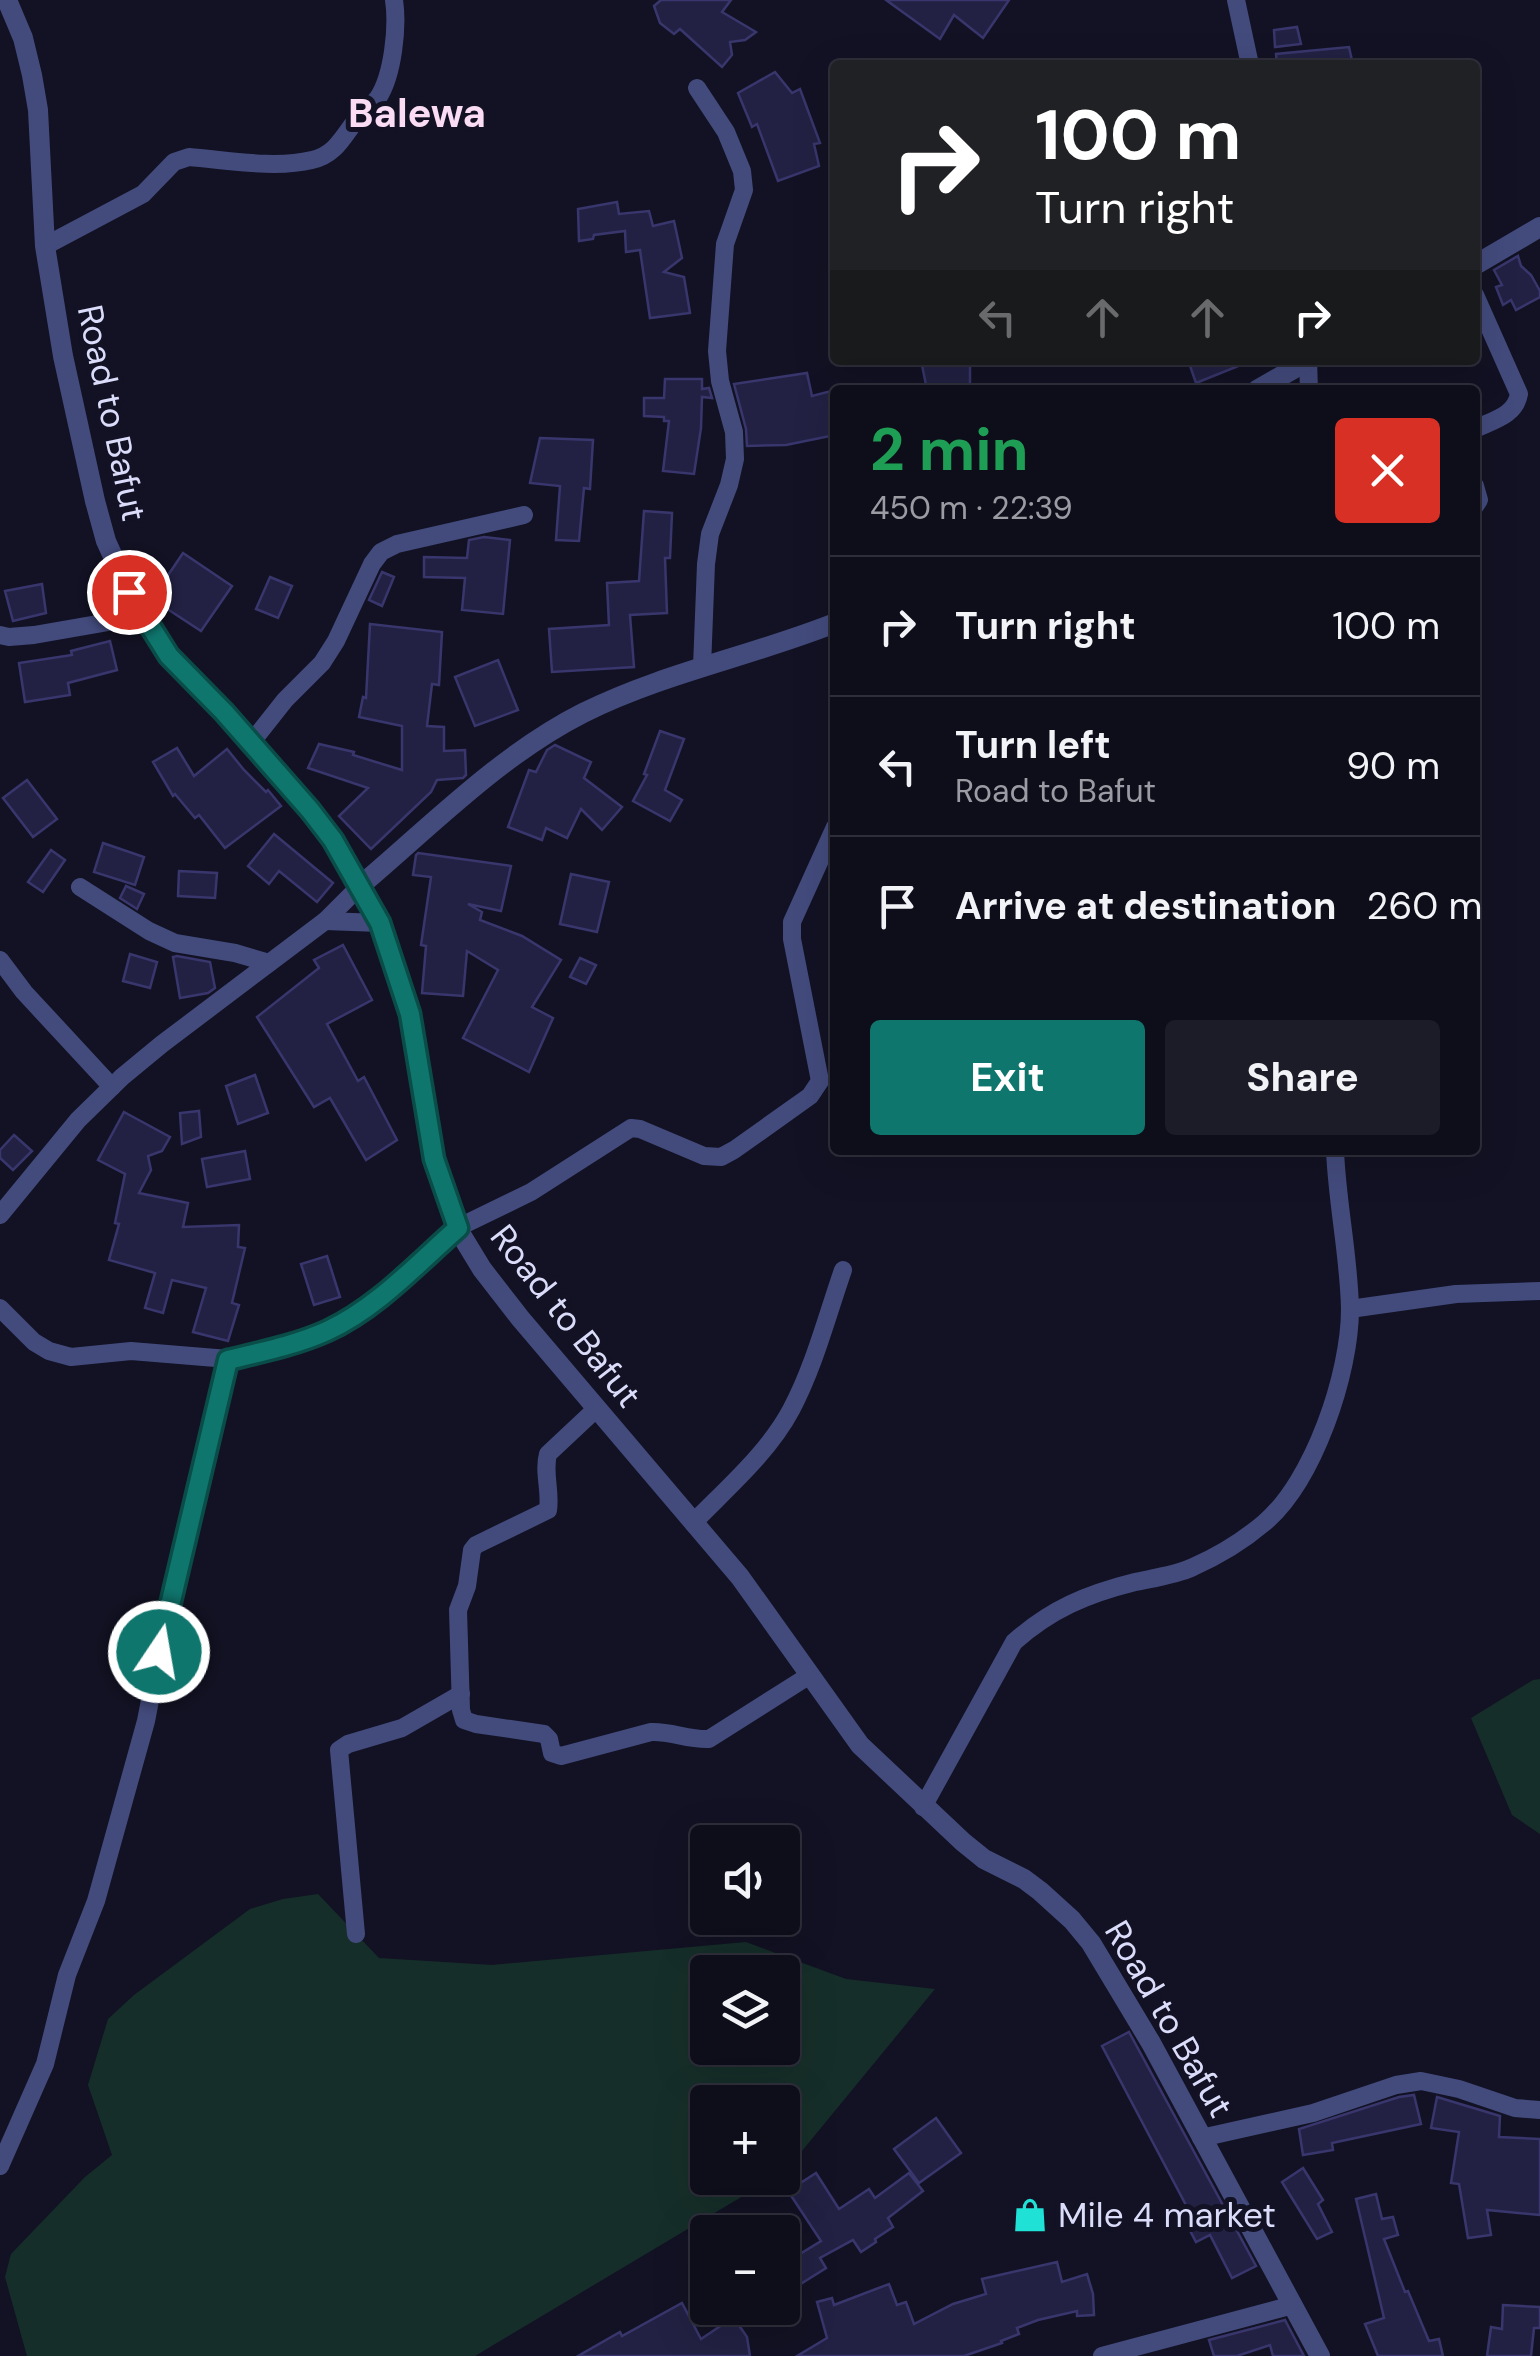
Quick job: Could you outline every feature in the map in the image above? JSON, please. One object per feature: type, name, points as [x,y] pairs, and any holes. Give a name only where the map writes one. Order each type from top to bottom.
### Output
[{"type":"street","name":"Road to Bafut","points":[[7,0],[23,38],[35,92],[44,246],[63,356],[106,542],[129,592],[169,656],[224,712],[333,840],[380,923],[410,1014],[434,1159],[458,1228],[482,1269],[520,1318],[740,1577],[860,1745],[923,1807],[984,1859],[1032,1885],[1092,1942],[1320,2356]]},
{"type":"street","points":[[44,246],[144,194],[174,162],[188,157],[284,164],[315,160],[332,152],[378,98],[394,52],[394,0]]},
{"type":"street","points":[[1236,0],[1249,60]]},
{"type":"street","points":[[697,88],[726,132],[742,171],[744,190],[725,244],[717,351],[720,381],[734,432],[735,460],[730,485],[710,534],[702,667]]},
{"type":"street","points":[[1480,262],[1540,227]]},
{"type":"street","points":[[1480,307],[1519,394],[1518,404],[1508,414],[1480,427]]},
{"type":"street","points":[[1266,385],[1300,365]]},
{"type":"street","points":[[251,743],[285,700],[322,663],[381,552],[397,544],[524,515]]},
{"type":"street","points":[[0,635],[34,634],[143,616]]},
{"type":"street","points":[[0,1215],[55,1146],[112,1087],[162,1044],[325,921],[360,886],[545,734],[636,690],[830,625]]},
{"type":"street","points":[[0,1308],[34,1342],[50,1352],[71,1357],[131,1352],[228,1360],[324,1332],[351,1318],[458,1228],[531,1192],[631,1128],[640,1128],[704,1156],[722,1157],[810,1096],[820,1081],[792,922],[830,838]]},
{"type":"street","points":[[80,887],[149,932],[174,943],[269,963]]},
{"type":"street","points":[[325,921],[380,923]]},
{"type":"street","points":[[0,960],[24,992],[112,1087]]},
{"type":"street","points":[[923,1807],[1014,1642],[1036,1622],[1067,1604],[1191,1568],[1266,1522],[1290,1494],[1314,1454],[1336,1394],[1346,1348],[1350,1309],[1335,1155]]},
{"type":"street","points":[[694,1523],[772,1440],[791,1410],[843,1270]]},
{"type":"street","points":[[1350,1309],[1456,1294],[1540,1291]]},
{"type":"street","points":[[0,2166],[46,2064],[67,1976],[96,1901],[146,1722],[166,1618],[228,1360]]},
{"type":"street","points":[[596,1409],[548,1454],[548,1510],[472,1550],[467,1586],[458,1610],[464,1720],[544,1734],[550,1738],[555,1756],[651,1732],[665,1731],[692,1740],[709,1739],[810,1675]]},
{"type":"street","points":[[356,1934],[339,1750],[402,1728],[461,1694]]},
{"type":"street","points":[[1201,2138],[1312,2114],[1396,2084],[1420,2081],[1459,2088],[1514,2108],[1540,2110]]},
{"type":"street","points":[[1102,2356],[1293,2304]]},
{"type":"green space","points":[[1540,1679],[1540,1834],[1512,1815],[1471,1718]]},
{"type":"green space","points":[[318,1894],[379,1958],[492,1965],[746,1942],[781,1955],[690,1955],[690,2065],[800,2065],[800,1962],[846,1979],[935,1989],[800,2153],[800,2085],[690,2085],[690,2195],[745,2195],[711,2215],[690,2215],[690,2228],[475,2356],[27,2356],[5,2277],[11,2254],[85,2177],[112,2155],[88,2085],[108,2019],[134,1995],[250,1909]]},
{"type":"building","points":[[661,0],[731,0],[722,12],[756,32],[745,40],[730,42],[732,55],[722,67],[680,29],[674,34],[660,23],[654,6]]},
{"type":"building","points":[[886,0],[1009,0],[983,38],[954,15],[940,39]]},
{"type":"building","points":[[1297,27],[1301,44],[1275,47],[1274,30]]},
{"type":"building","points":[[1349,47],[1352,60],[1277,60],[1276,54]]},
{"type":"building","points":[[775,72],[792,93],[800,89],[820,143],[814,144],[819,166],[778,181],[757,124],[752,127],[738,93]]},
{"type":"building","points":[[617,202],[619,214],[649,211],[653,226],[674,221],[682,258],[664,272],[684,277],[690,313],[650,318],[640,250],[626,252],[625,231],[579,241],[578,209]]},
{"type":"building","points":[[1518,256],[1540,297],[1516,310],[1511,300],[1503,305],[1496,287],[1502,285],[1494,270]]},
{"type":"building","points":[[922,365],[970,365],[970,385],[926,385]]},
{"type":"building","points":[[1190,365],[1241,365],[1196,383]]},
{"type":"building","points":[[807,373],[812,396],[830,391],[830,436],[786,445],[747,446],[734,384]]},
{"type":"building","points":[[665,379],[702,379],[702,389],[709,388],[712,398],[702,397],[694,474],[663,471],[669,421],[644,416],[644,398],[664,398]]},
{"type":"building","points":[[540,438],[593,440],[590,489],[584,488],[579,541],[556,540],[560,486],[530,483]]},
{"type":"building","points":[[644,511],[672,513],[670,558],[665,558],[667,613],[630,615],[634,667],[552,672],[549,629],[609,625],[607,583],[639,581]]},
{"type":"building","points":[[469,540],[510,540],[503,614],[462,610],[465,578],[424,577],[424,557],[467,558]]},
{"type":"building","points":[[183,553],[232,586],[201,631],[152,599]]},
{"type":"building","points":[[382,572],[394,577],[382,606],[369,600]]},
{"type":"building","points":[[270,577],[292,586],[278,618],[256,609]]},
{"type":"building","points":[[42,584],[46,613],[13,621],[5,591]]},
{"type":"building","points":[[370,624],[442,632],[439,685],[432,684],[427,726],[444,727],[444,751],[465,750],[466,775],[437,780],[431,792],[371,849],[339,816],[368,788],[308,768],[319,744],[402,770],[402,726],[359,717],[363,697],[366,698]]},
{"type":"building","points":[[110,641],[117,670],[68,683],[70,695],[25,702],[19,663],[72,655],[71,651]]},
{"type":"building","points":[[498,660],[518,710],[475,726],[455,677]]},
{"type":"building","points":[[660,731],[684,739],[665,790],[682,800],[670,821],[633,801],[647,775],[644,774]]},
{"type":"building","points":[[555,745],[591,762],[584,778],[622,807],[602,830],[581,809],[567,838],[546,828],[542,840],[508,827],[529,770],[536,772],[547,750]]},
{"type":"building","points":[[177,748],[194,776],[227,749],[281,806],[225,848],[199,815],[195,818],[173,796],[153,762]]},
{"type":"building","points":[[27,780],[57,819],[33,837],[3,798]]},
{"type":"building","points":[[274,834],[333,883],[317,902],[279,871],[269,884],[248,866]]},
{"type":"building","points":[[103,843],[144,857],[135,885],[94,872]]},
{"type":"building","points":[[51,850],[65,860],[43,892],[28,882]]},
{"type":"building","points":[[418,853],[511,866],[501,911],[468,904],[482,912],[480,920],[522,936],[561,960],[532,1007],[553,1018],[529,1072],[463,1038],[498,970],[467,951],[463,996],[422,993],[426,946],[421,945],[431,877],[413,875]]},
{"type":"building","points":[[179,871],[217,873],[215,898],[178,896]]},
{"type":"building","points":[[571,874],[609,882],[597,932],[560,924]]},
{"type":"building","points":[[126,886],[144,894],[137,909],[120,898]]},
{"type":"building","points":[[343,945],[372,1000],[327,1024],[358,1081],[364,1077],[397,1140],[366,1160],[330,1098],[314,1107],[257,1017],[319,968],[314,960]]},
{"type":"building","points":[[130,954],[157,962],[150,988],[123,981]]},
{"type":"building","points":[[173,957],[210,962],[215,988],[180,998]]},
{"type":"building","points":[[580,958],[596,965],[586,984],[570,977]]},
{"type":"building","points":[[255,1075],[268,1113],[238,1124],[226,1086]]},
{"type":"building","points":[[199,1111],[201,1137],[182,1144],[180,1113]]},
{"type":"building","points":[[124,1112],[170,1137],[162,1151],[148,1156],[151,1170],[139,1193],[188,1203],[183,1227],[239,1225],[238,1247],[245,1248],[232,1303],[239,1305],[228,1341],[193,1332],[206,1288],[172,1280],[163,1313],[145,1308],[155,1273],[109,1260],[119,1224],[115,1223],[125,1174],[98,1160]]},
{"type":"building","points":[[14,1135],[32,1151],[13,1170],[0,1158],[0,1150]]},
{"type":"building","points":[[245,1151],[250,1179],[207,1187],[202,1159]]},
{"type":"building","points":[[327,1256],[340,1297],[314,1305],[301,1264]]},
{"type":"building","points":[[1129,2032],[1256,2266],[1232,2278],[1210,2235],[1196,2242],[1181,2213],[1188,2209],[1102,2046]]},
{"type":"building","points":[[1414,2095],[1421,2124],[1332,2143],[1333,2150],[1303,2155],[1299,2129]]},
{"type":"building","points":[[1437,2097],[1500,2116],[1499,2137],[1540,2139],[1540,2215],[1487,2210],[1491,2235],[1468,2238],[1459,2184],[1451,2183],[1459,2132],[1431,2128]]},
{"type":"building","points":[[936,2118],[961,2153],[919,2183],[894,2149]]},
{"type":"building","points":[[1303,2168],[1323,2200],[1318,2204],[1332,2232],[1317,2239],[1282,2182]]},
{"type":"building","points":[[816,2173],[839,2209],[869,2189],[875,2198],[909,2173],[923,2191],[888,2218],[893,2227],[876,2242],[861,2252],[853,2240],[820,2258],[826,2268],[800,2284],[800,2254],[821,2241],[791,2195],[800,2195],[800,2183]]},
{"type":"building","points":[[1376,2194],[1382,2219],[1393,2217],[1398,2235],[1384,2239],[1405,2292],[1408,2291],[1429,2341],[1439,2339],[1443,2356],[1378,2356],[1365,2324],[1384,2318],[1356,2199]]},
{"type":"building","points":[[1057,2262],[1062,2282],[1087,2274],[1094,2315],[1077,2316],[1077,2311],[1038,2320],[1017,2328],[1019,2334],[1002,2343],[964,2356],[797,2356],[827,2338],[817,2302],[832,2298],[834,2305],[889,2284],[897,2305],[906,2302],[914,2324],[953,2304],[986,2294],[982,2279]]},
{"type":"building","points":[[682,2303],[690,2325],[701,2339],[722,2325],[739,2325],[747,2337],[750,2356],[578,2356],[620,2332],[622,2336]]},
{"type":"building","points":[[1503,2305],[1540,2307],[1540,2328],[1534,2328],[1531,2356],[1487,2356],[1491,2327],[1502,2329]]},
{"type":"building","points":[[1285,2320],[1304,2356],[1273,2356],[1270,2345],[1237,2356],[1214,2356],[1209,2340]]},
{"type":"place","name":"Mile 4 market","points":[[1030,2215]]},
{"type":"district","name":"Balewa","points":[[417,113]]},
{"type":"route","points":[[129,592],[169,656],[224,712],[333,840],[380,923],[410,1014],[434,1159],[458,1228],[351,1318],[324,1332],[228,1360],[159,1652]]}]
